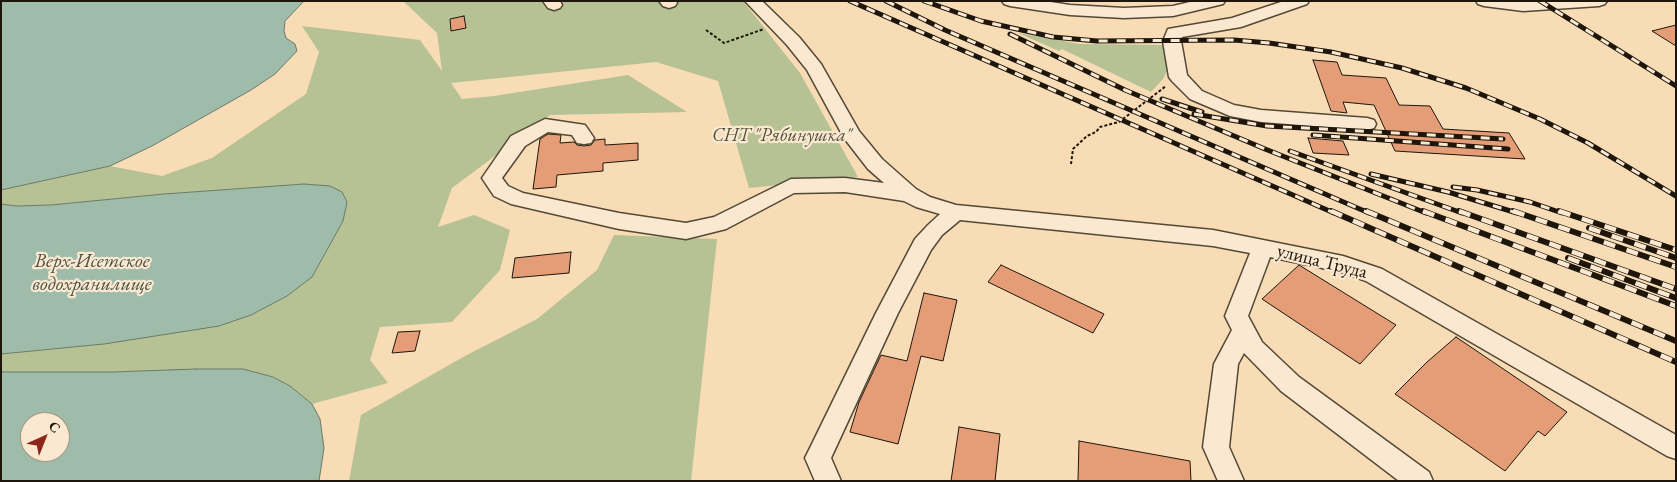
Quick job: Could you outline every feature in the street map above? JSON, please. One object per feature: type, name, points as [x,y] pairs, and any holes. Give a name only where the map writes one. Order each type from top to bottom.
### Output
[{"type":"street","points":[[753,1],[815,68],[851,134],[862,148],[888,178],[909,194]]},
{"type":"street","points":[[1010,1],[1070,10],[1124,13],[1173,11],[1217,1]]},
{"type":"street","points":[[1301,1],[1235,24],[1174,33],[1172,41],[1178,77],[1196,95],[1230,110],[1261,116],[1367,124]]},
{"type":"street","points":[[1484,1],[1523,6],[1599,1]]},
{"type":"street","points":[[584,138],[578,129],[545,125],[518,141],[492,178],[501,191],[518,199],[619,221],[686,231],[719,224],[791,186],[844,185],[909,194]]},
{"type":"street","name":"улица Труда","points":[[909,194],[923,202],[956,212],[1213,238],[1321,258],[1374,275],[1676,448]]},
{"type":"street","points":[[828,481],[818,458],[883,321],[923,245],[935,230],[956,212]]},
{"type":"street","points":[[1263,248],[1236,316],[1254,348],[1290,384],[1420,481]]},
{"type":"street","points":[[1232,481],[1216,447],[1226,364],[1244,330]]},
{"type":"path","points":[[706,30],[724,43],[777,25]]},
{"type":"path","points":[[1071,164],[1073,149],[1087,136],[1096,132],[1100,127],[1119,122],[1178,77]]},
{"type":"green space","name":"СНТ \"Рябинушка\"","points":[[403,1],[743,1],[800,73],[858,177],[749,188],[718,81],[656,62],[451,83],[462,99],[494,96],[628,75],[687,112],[550,115],[452,188],[438,227],[474,215],[510,230],[500,270],[452,322],[380,327],[370,360],[388,383],[312,404],[290,386],[273,377],[243,369],[1,372],[1,354],[104,344],[251,315],[287,296],[312,277],[343,221],[304,184],[164,194],[51,205],[16,206],[1,204],[1,190],[110,166],[162,176],[212,158],[306,94],[319,52],[302,26],[420,40],[442,71],[437,33]]},
{"type":"green space","points":[[1018,33],[1080,44],[1166,45],[1169,67],[1163,79],[1151,92],[1062,49],[1059,51]]},
{"type":"green space","points":[[614,235],[717,239],[691,481],[349,481],[361,415],[465,356],[537,319],[597,270]]},
{"type":"water","points":[[1,1],[304,1],[285,21],[284,31],[286,38],[295,44],[297,51],[275,74],[251,90],[152,146],[110,166],[1,190]]},
{"type":"water","name":"Верх-Исетское водохранилище","points":[[304,184],[330,186],[342,192],[347,202],[343,221],[312,277],[287,296],[251,315],[219,326],[104,344],[1,354],[1,204],[16,206],[51,205],[164,194]]},
{"type":"water","points":[[243,369],[273,377],[290,386],[312,404],[320,419],[324,448],[319,481],[1,481],[1,372]]},
{"type":"building","points":[[464,16],[466,28],[451,31],[450,19]]},
{"type":"building","points":[[1676,25],[1676,46],[1652,31]]},
{"type":"building","points":[[1313,60],[1337,62],[1342,75],[1386,78],[1399,105],[1430,106],[1443,129],[1509,133],[1525,159],[1395,151],[1374,105],[1343,102],[1347,113],[1331,111]]},
{"type":"building","points":[[548,134],[561,135],[560,143],[574,142],[577,145],[584,146],[591,145],[595,140],[605,139],[605,145],[638,143],[638,160],[603,163],[603,171],[557,175],[556,187],[533,189],[540,139]]},
{"type":"building","points":[[1308,138],[1343,141],[1349,155],[1313,153]]},
{"type":"building","points":[[571,252],[569,273],[512,278],[515,258]]},
{"type":"building","points":[[1001,265],[1104,314],[1093,333],[988,282]]},
{"type":"building","points":[[1299,265],[1396,325],[1360,364],[1262,299]]},
{"type":"building","points":[[924,293],[957,300],[943,361],[921,356],[898,444],[850,432],[859,402],[881,355],[907,361]]},
{"type":"building","points":[[420,331],[415,351],[392,353],[398,332]]},
{"type":"building","points":[[1456,337],[1567,412],[1545,436],[1538,431],[1505,471],[1395,394],[1427,362]]},
{"type":"building","points":[[959,427],[1000,434],[995,481],[951,481]]},
{"type":"building","points":[[1079,441],[1190,461],[1191,481],[1078,481]]},
{"type":"railway","points":[[850,1],[1334,213]]},
{"type":"railway","points":[[886,1],[945,30],[1369,213]]},
{"type":"railway","points":[[924,1],[981,21],[1053,37],[1097,41],[1234,40],[1269,43],[1331,52],[1402,68],[1466,88],[1540,119],[1588,143],[1676,196]]},
{"type":"railway","points":[[1540,1],[1676,86]]},
{"type":"railway","points":[[1010,34],[1125,90],[1265,149],[1426,213]]},
{"type":"railway","points":[[1162,99],[1202,112]]},
{"type":"railway","points":[[1194,114],[1267,126],[1503,139]]},
{"type":"railway","points":[[1313,135],[1508,149]]},
{"type":"railway","points":[[1290,151],[1462,213]]},
{"type":"railway","points":[[1371,174],[1448,192],[1517,213]]},
{"type":"railway","points":[[1453,187],[1477,190],[1530,202],[1562,213]]},
{"type":"railway","points":[[1331,211],[1676,362]]},
{"type":"railway","points":[[1366,211],[1676,341]]},
{"type":"railway","points":[[1423,211],[1676,306]]},
{"type":"railway","points":[[1459,211],[1676,289]]},
{"type":"railway","points":[[1513,211],[1676,267]]},
{"type":"railway","points":[[1559,211],[1676,250]]},
{"type":"railway","points":[[1589,228],[1676,258]]},
{"type":"railway","points":[[1568,258],[1676,298]]}]
